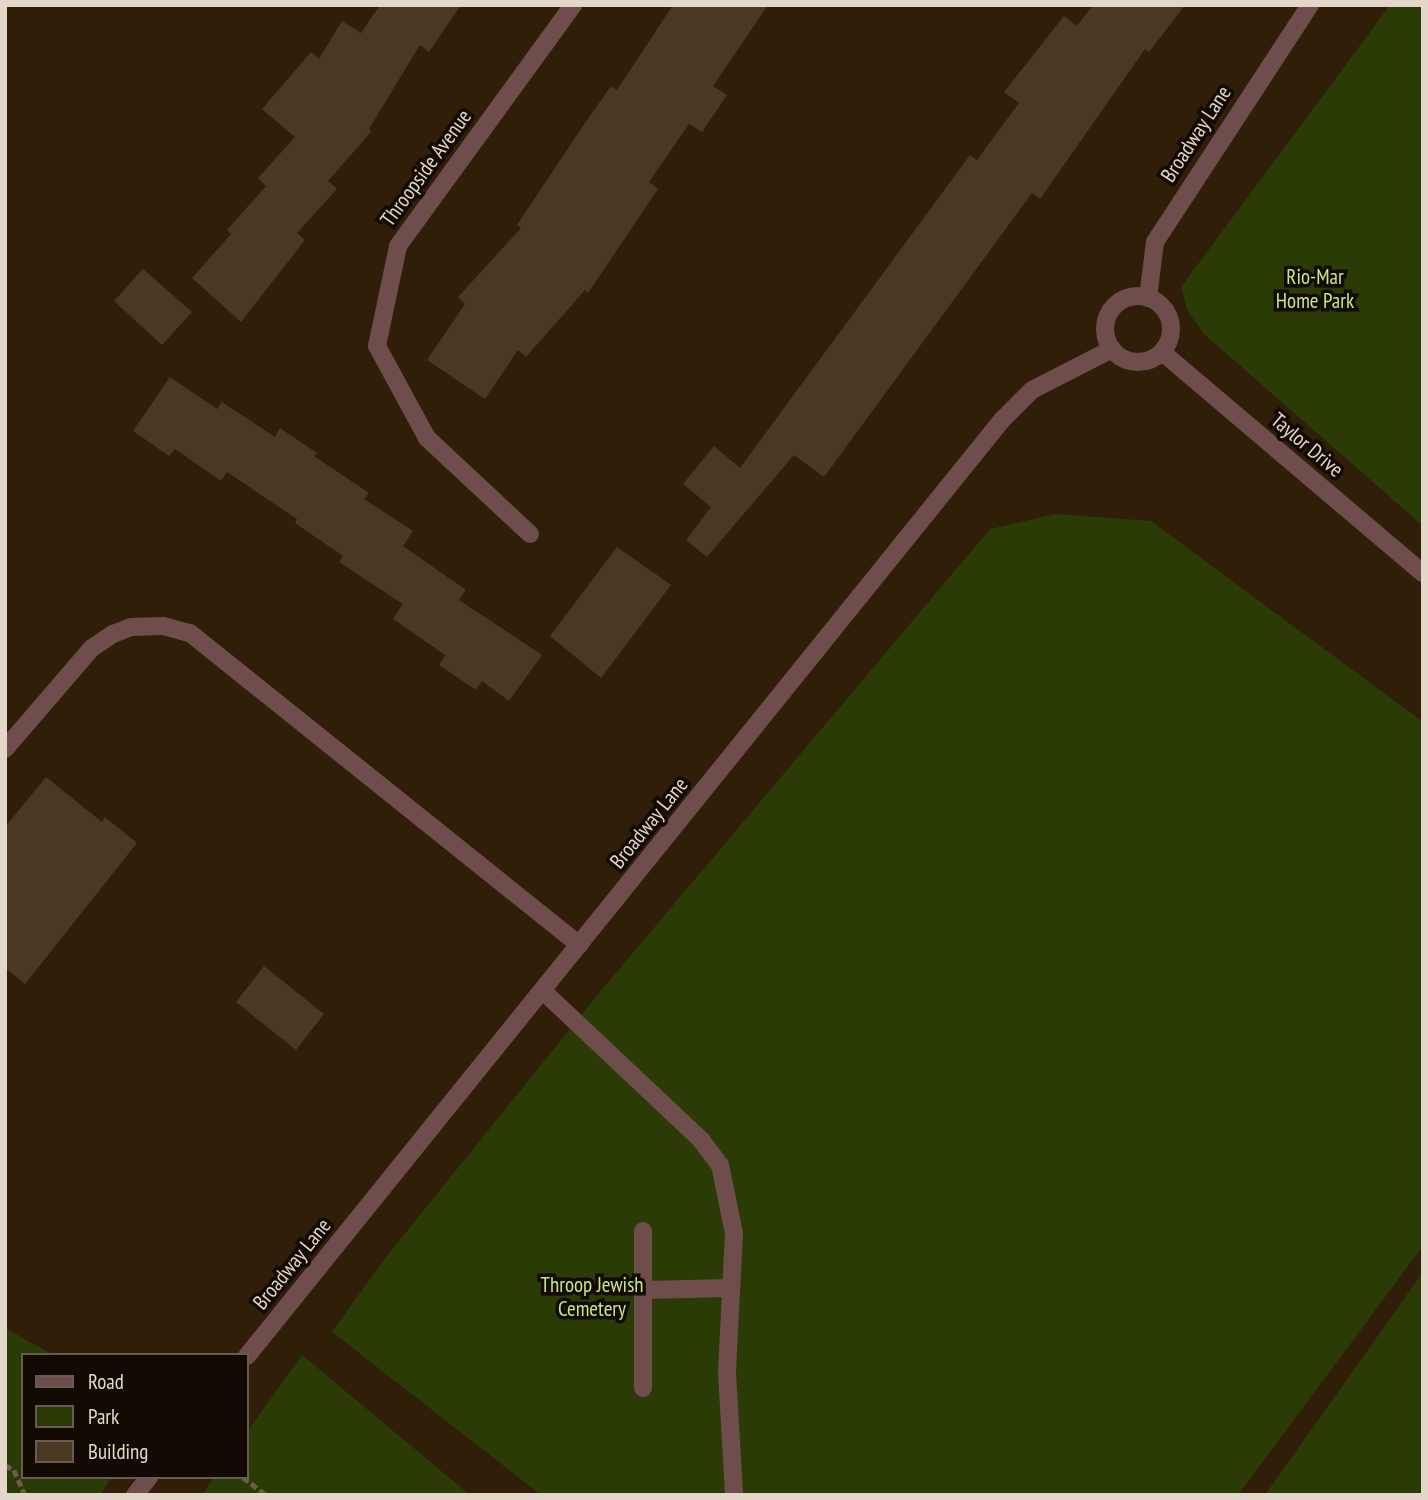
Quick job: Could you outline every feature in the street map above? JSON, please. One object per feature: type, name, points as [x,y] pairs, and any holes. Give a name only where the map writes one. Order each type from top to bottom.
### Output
[{"type":"street","name":"Throopside Avenue","points":[[530,534],[426,438],[377,346],[398,246],[573,5]]},
{"type":"street","name":"Broadway Lane","points":[[1148,298],[1155,242],[1310,5]]},
{"type":"street","points":[[1127,298],[1148,298],[1165,311],[1171,332],[1163,352],[1136,362],[1112,349],[1105,330],[1111,310],[1127,298]]},
{"type":"street","name":"Broadway Lane","points":[[248,1355],[1002,420],[1032,390],[1112,349]]},
{"type":"street","name":"Taylor Drive","points":[[1163,352],[1423,573]]},
{"type":"street","points":[[5,749],[92,648],[113,634],[131,627],[163,626],[190,633],[580,945]]},
{"type":"street","points":[[542,991],[701,1140],[720,1165],[734,1233],[727,1372],[734,1495]]},
{"type":"street","points":[[643,1231],[643,1388]]},
{"type":"street","points":[[643,1290],[731,1288]]},
{"type":"street","points":[[135,1495],[147,1479]]},
{"type":"path","points":[[5,1465],[13,1470],[25,1495]]},
{"type":"path","points":[[246,1479],[266,1495]]},
{"type":"green space","name":"Rio-Mar Home Park","points":[[1390,5],[1423,5],[1423,526],[1205,335],[1188,312],[1181,287]]},
{"type":"green space","name":"Throop Jewish Cemetery","points":[[1056,514],[1151,521],[1423,722],[1423,1246],[1238,1495],[541,1495],[332,1332],[386,1257],[599,993],[990,529]]},
{"type":"green space","points":[[1423,1272],[1423,1495],[1265,1495]]},
{"type":"green space","points":[[5,1328],[50,1353],[21,1353],[21,1479],[111,1479],[100,1495],[5,1495]]},
{"type":"green space","points":[[302,1355],[470,1495],[202,1495],[213,1479],[248,1479],[248,1431]]},
{"type":"building","points":[[380,5],[461,5],[429,52],[420,45],[369,129],[371,132],[328,181],[337,189],[297,233],[305,240],[241,322],[192,278],[231,234],[227,230],[266,186],[258,178],[295,137],[262,109],[311,52],[319,59],[342,21],[361,33]]},
{"type":"building","points":[[673,5],[768,5],[713,86],[727,95],[702,132],[689,124],[649,182],[658,189],[588,293],[585,290],[526,357],[518,350],[485,399],[427,360],[465,304],[458,297],[521,228],[517,225],[583,126],[611,86],[617,90]]},
{"type":"building","points":[[1093,5],[1185,5],[1149,52],[1145,49],[1040,199],[1032,193],[824,477],[794,455],[707,557],[686,540],[711,507],[683,484],[714,446],[740,468],[970,155],[977,160],[1019,103],[1004,92],[1064,16],[1077,26]]},
{"type":"building","points":[[143,269],[192,312],[162,345],[114,301]]},
{"type":"building","points":[[170,377],[217,409],[222,402],[275,437],[280,428],[317,453],[314,456],[369,493],[364,499],[413,531],[403,546],[466,590],[459,600],[542,655],[509,701],[482,681],[476,690],[439,665],[445,655],[393,619],[403,604],[339,562],[343,556],[295,523],[297,519],[227,472],[221,481],[175,449],[169,456],[133,431]]},
{"type":"building","points":[[617,547],[671,585],[601,678],[550,636]]},
{"type":"building","points":[[46,777],[102,822],[105,817],[137,843],[25,984],[5,968],[5,827]]},
{"type":"building","points":[[264,966],[324,1014],[296,1050],[236,1002]]}]
